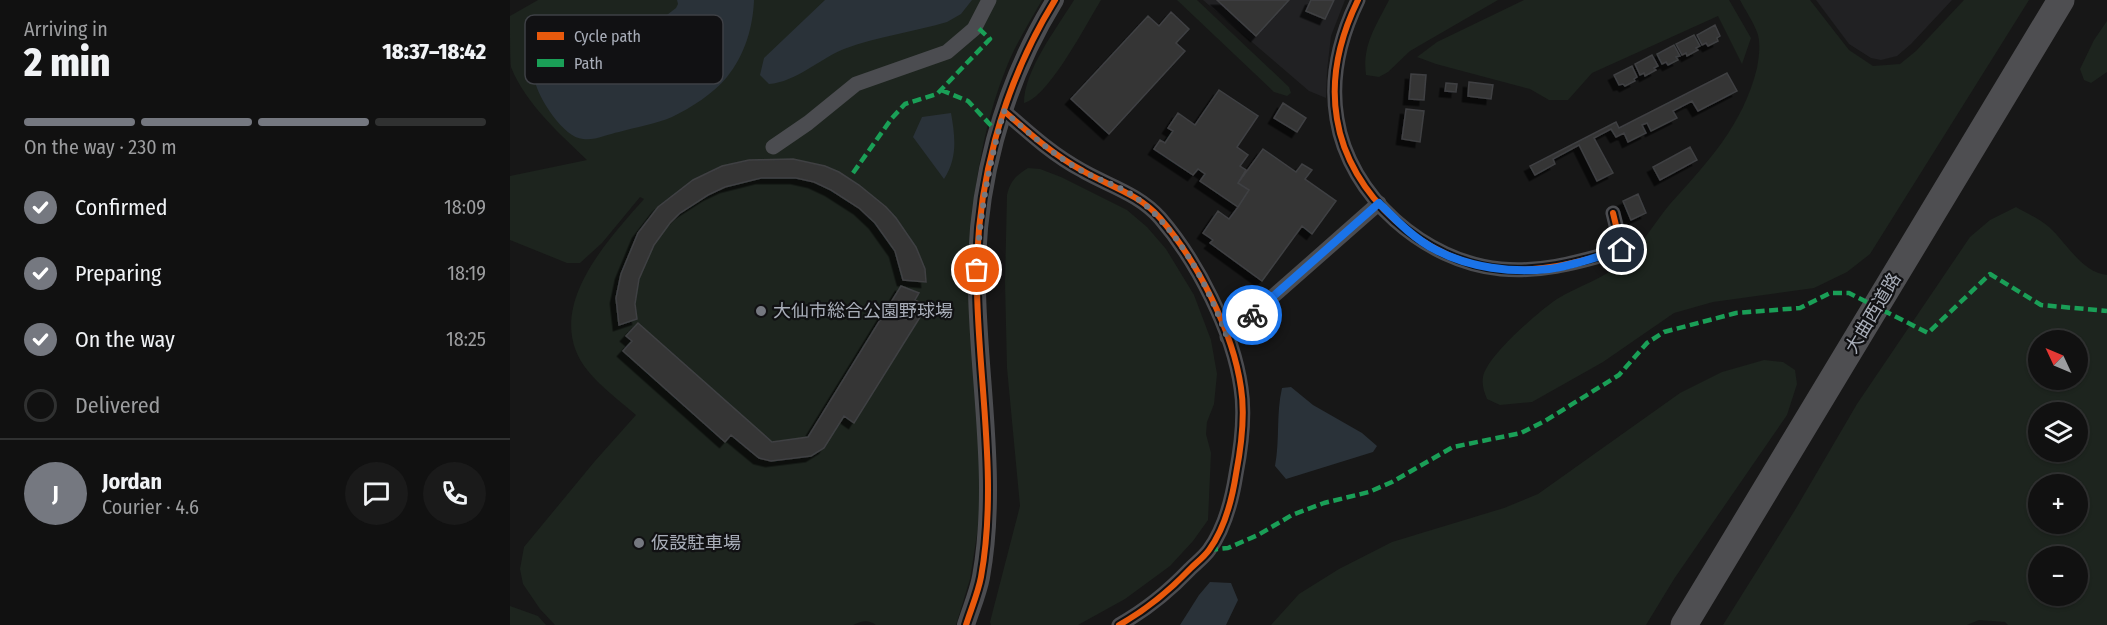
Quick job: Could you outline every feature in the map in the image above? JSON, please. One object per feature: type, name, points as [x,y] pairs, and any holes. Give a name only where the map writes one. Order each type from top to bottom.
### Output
[{"type":"highway","name":"大曲西道路","points":[[1684,625],[2061,0]]},
{"type":"street","points":[[773,147],[808,123],[856,84],[947,52],[974,29],[989,0]]},
{"type":"street","points":[[966,625],[980,579],[987,521],[976,290],[979,232],[991,159],[1016,74],[1039,26],[1055,0]]},
{"type":"street","points":[[1358,0],[1339,50],[1335,87],[1337,120],[1346,154],[1358,176],[1379,203],[1403,227],[1436,250],[1466,262],[1500,269],[1551,268],[1622,250],[1613,213]]},
{"type":"street","points":[[1004,111],[1049,151],[1084,172],[1136,197],[1159,217],[1185,252],[1203,283],[1227,337],[1242,389],[1239,460],[1233,496],[1222,528],[1209,550],[1177,582],[1150,606],[1119,625]]},
{"type":"street","points":[[1227,337],[1379,203]]},
{"type":"shaded area","points":[[538,0],[1042,0],[1015,49],[1000,83],[985,137],[975,193],[973,211],[980,496],[978,528],[970,579],[956,625],[876,625],[865,621],[853,625],[555,625],[540,609],[523,584],[520,569],[524,547],[636,415],[588,371],[575,348],[571,325],[575,302],[584,279],[612,236],[644,199],[640,197],[602,243],[580,263],[567,263],[510,240],[510,176],[587,160],[534,105],[517,80],[511,67],[510,16]]},
{"type":"shaded area","points":[[677,0],[754,0],[747,40],[739,59],[723,81],[723,15],[667,15],[678,4]]},
{"type":"shaded area","points":[[825,0],[972,0],[961,14],[947,22],[844,49],[798,75],[769,84],[760,75],[764,58]]},
{"type":"shaded area","points":[[1074,0],[1101,0],[1055,74],[1034,98],[1024,103],[1025,90],[1035,63]]},
{"type":"shaded area","points":[[1177,0],[1197,0],[1289,87],[1291,93],[1287,96],[1274,92]]},
{"type":"shaded area","points":[[1203,0],[1345,0],[1331,36],[1326,98],[1309,91]]},
{"type":"shaded area","points":[[1389,0],[1498,0],[1410,51],[1388,72],[1379,77],[1366,75],[1368,45]]},
{"type":"shaded area","points":[[1524,0],[1729,0],[1751,38],[1742,64],[1718,16],[1592,73],[1568,100],[1549,100],[1530,89],[1417,57],[1437,42]]},
{"type":"shaded area","points":[[1740,0],[1810,0],[1849,50],[1873,66],[1900,64],[1916,51],[1964,0],[2029,0],[1870,254],[1847,272],[1814,288],[1713,302],[1674,313],[1603,362],[1532,402],[1500,405],[1487,399],[1483,388],[1483,376],[1491,360],[1499,351],[1539,312],[1557,299],[1608,273],[1624,261],[1711,158],[1733,125],[1751,88],[1759,50],[1757,32]]},
{"type":"shaded area","points":[[1816,0],[1952,0],[1897,56],[1881,60],[1871,58],[1849,44]]},
{"type":"shaded area","points":[[2107,21],[2107,72],[2091,83],[2084,80],[2080,69],[2094,40]]},
{"type":"shaded area","points":[[536,84],[721,84],[702,100],[666,119],[592,139],[576,137],[560,125],[546,107]]},
{"type":"shaded area","points":[[951,113],[954,138],[953,155],[952,163],[944,179],[913,137],[922,117]]},
{"type":"shaded area","points":[[1028,168],[1040,169],[1061,177],[1127,210],[1147,227],[1166,249],[1194,295],[1211,340],[1217,374],[1214,404],[1207,422],[1206,434],[1211,453],[1208,520],[1193,541],[1170,566],[1125,599],[1078,625],[991,625],[990,622],[1020,506],[1007,368],[1005,282],[1007,195],[1014,179]]},
{"type":"shaded area","points":[[2016,207],[2049,227],[2082,263],[2098,273],[2107,275],[2107,625],[2008,625],[2005,622],[1979,620],[1967,625],[1723,625],[1795,510],[1857,404],[1970,237],[1990,220]]},
{"type":"shaded area","points":[[1764,360],[1783,362],[1795,370],[1797,384],[1787,415],[1674,579],[1646,625],[1271,625],[1299,594],[1339,569],[1392,542],[1504,508],[1538,494],[1680,393],[1722,372]]},
{"type":"shaded area","points":[[1291,387],[1313,405],[1362,433],[1377,446],[1373,452],[1286,479],[1275,466],[1282,388]]},
{"type":"shaded area","points":[[1210,582],[1231,583],[1238,600],[1226,625],[1180,625],[1199,595]]},
{"type":"shaded area","points":[[510,606],[538,616],[546,625],[510,625]]},
{"type":"building","points":[[1217,0],[1289,0],[1256,36]]},
{"type":"building","points":[[1311,0],[1334,0],[1325,19],[1306,11]]},
{"type":"building","points":[[1171,12],[1189,29],[1176,43],[1185,51],[1109,134],[1071,99],[1148,16],[1159,26]]},
{"type":"building","points":[[1715,25],[1720,36],[1717,38],[1718,41],[1708,46],[1706,43],[1702,45],[1697,35]]},
{"type":"building","points":[[1694,35],[1700,46],[1696,48],[1698,50],[1687,56],[1686,53],[1682,55],[1676,44]]},
{"type":"building","points":[[1674,45],[1680,56],[1676,57],[1678,60],[1668,65],[1666,62],[1662,64],[1657,54]]},
{"type":"building","points":[[1652,55],[1658,66],[1654,68],[1656,70],[1645,76],[1644,73],[1640,75],[1635,64]]},
{"type":"building","points":[[1632,66],[1637,77],[1635,81],[1625,86],[1619,85],[1614,75]]},
{"type":"building","points":[[1727,73],[1737,91],[1698,111],[1692,101],[1673,111],[1677,118],[1651,131],[1647,123],[1642,125],[1646,133],[1628,142],[1624,133],[1616,137],[1611,129],[1594,138],[1613,173],[1597,181],[1579,145],[1553,159],[1555,164],[1535,175],[1530,166],[1616,122],[1619,128]]},
{"type":"building","points":[[1411,74],[1426,75],[1424,100],[1409,99]]},
{"type":"building","points":[[1469,82],[1493,85],[1491,99],[1468,96]]},
{"type":"building","points":[[1446,83],[1457,84],[1456,92],[1445,91]]},
{"type":"building","points":[[1219,90],[1258,116],[1237,147],[1248,155],[1240,166],[1246,170],[1238,183],[1249,190],[1238,207],[1200,181],[1205,174],[1198,169],[1193,175],[1154,149],[1160,140],[1165,143],[1173,131],[1168,128],[1178,113],[1195,125]]},
{"type":"building","points":[[1283,103],[1306,118],[1297,132],[1274,118]]},
{"type":"building","points":[[1406,109],[1424,111],[1420,142],[1402,139]]},
{"type":"building","points":[[1690,147],[1697,160],[1660,180],[1653,167]]},
{"type":"building","points":[[1263,149],[1296,172],[1302,164],[1312,170],[1305,179],[1336,201],[1312,234],[1302,226],[1262,281],[1210,243],[1213,240],[1203,233],[1218,211],[1229,219],[1238,207],[1249,190],[1238,183]]},
{"type":"building","points":[[793,159],[825,166],[839,172],[886,207],[916,247],[925,269],[926,282],[903,280],[895,251],[875,223],[859,208],[831,190],[814,182],[796,178],[761,178],[725,187],[708,195],[680,213],[670,223],[654,245],[639,279],[635,304],[637,319],[619,325],[616,298],[621,274],[638,233],[658,207],[693,180],[722,166],[749,160]]},
{"type":"building","points":[[1638,194],[1646,213],[1631,220],[1623,201]]},
{"type":"building","points":[[901,286],[919,293],[915,300],[927,306],[854,423],[844,416],[824,448],[811,456],[771,461],[759,458],[731,435],[725,442],[623,351],[632,341],[626,336],[638,323],[772,442],[808,437]]},
{"type":"marked path","points":[[853,173],[892,118],[905,104],[937,94],[990,39],[976,26]]},
{"type":"marked path","points":[[941,90],[968,101],[998,133]]},
{"type":"marked path","points":[[1209,550],[1228,548],[1258,535],[1292,515],[1324,503],[1369,492],[1392,482],[1453,447],[1521,433],[1545,421],[1619,375],[1647,343],[1664,332],[1736,313],[1800,308],[1830,293],[1849,293],[1928,333],[1990,274],[2041,305],[2107,311]]},
{"type":"cycle path","points":[[966,625],[981,577],[988,506],[988,470],[977,291],[980,215],[986,177],[1006,103],[1036,33],[1055,0]]},
{"type":"cycle path","points":[[1358,0],[1346,28],[1338,58],[1335,88],[1337,119],[1344,147],[1357,174],[1374,198],[1395,220],[1419,239],[1445,253],[1473,264],[1517,270],[1547,268],[1622,250],[1613,213]]},
{"type":"cycle path","points":[[1004,111],[1072,165],[1143,203],[1160,218],[1174,235],[1200,276],[1222,320],[1237,366],[1242,398],[1241,442],[1227,514],[1215,541],[1207,553],[1174,585],[1119,625]]},
{"type":"way so far","points":[[977,270],[979,232],[991,159],[1004,111],[1049,151],[1084,172],[1136,197],[1159,217],[1185,252],[1203,283],[1227,337],[1252,315]]},
{"type":"place","name":"大仙市総合公園野球場","points":[[761,311]]},
{"type":"place","name":"仮設駐車場","points":[[639,543]]},
{"type":"route","points":[[1252,315],[1379,203],[1403,227],[1436,250],[1466,262],[1500,269],[1551,268],[1622,250]]}]
